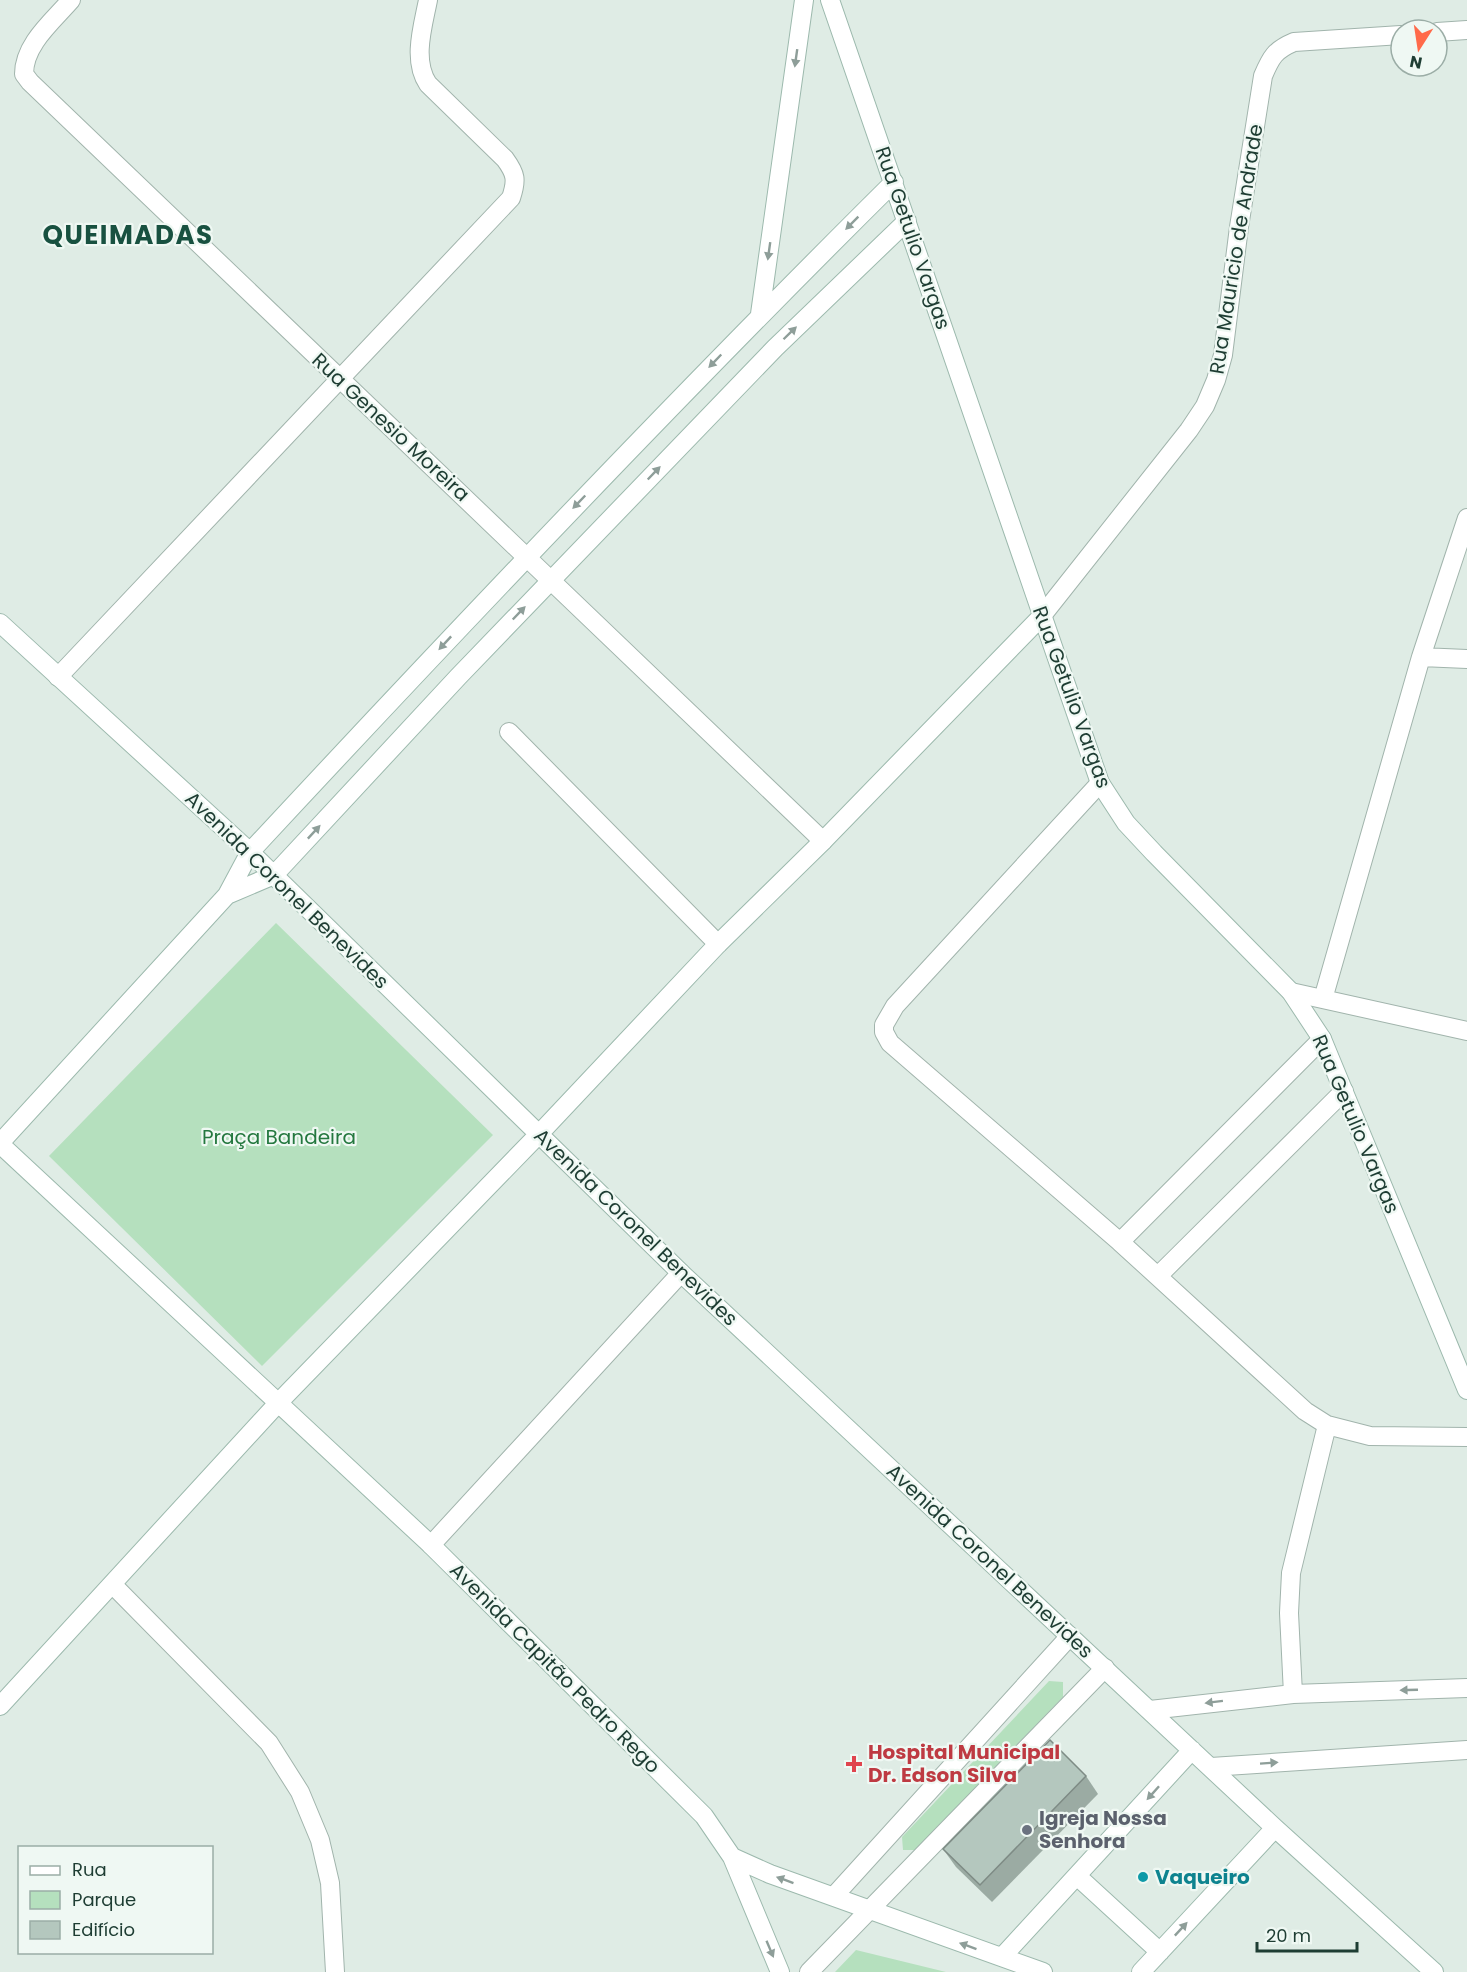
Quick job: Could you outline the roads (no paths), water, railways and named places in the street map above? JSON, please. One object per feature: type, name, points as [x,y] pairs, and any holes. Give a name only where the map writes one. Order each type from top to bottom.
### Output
[{"type":"street","name":"Rua Genesio Moreira","points":[[71,0],[36,40],[27,57],[24,74],[30,82],[339,378],[528,555],[823,841]]},
{"type":"street","points":[[58,677],[511,198],[515,180],[514,171],[505,159],[428,84],[421,74],[421,37],[428,0]]},
{"type":"street","points":[[760,314],[804,0]]},
{"type":"street","name":"Rua Getulio Vargas","points":[[830,0],[1100,783],[1126,823],[1291,992],[1322,1039],[1467,1390]]},
{"type":"street","points":[[1449,31],[1467,30]]},
{"type":"street","name":"Rua Mauricio de Andrade","points":[[0,1706],[279,1402],[540,1133],[718,944],[823,841],[1041,617],[1189,430],[1205,406],[1216,380],[1223,355],[1239,227],[1263,76],[1272,57],[1282,47],[1294,42],[1389,35]]},
{"type":"street","points":[[279,1402],[0,1144],[227,895],[250,852],[528,555],[760,314],[894,182]]},
{"type":"street","points":[[227,895],[274,875],[552,578],[774,348],[907,221]]},
{"type":"street","points":[[1323,999],[1421,657],[1467,518]]},
{"type":"street","name":"Avenida Coronel Benevides","points":[[0,623],[250,852],[681,1273],[1275,1828],[1434,1972]]},
{"type":"street","points":[[1421,657],[1467,659]]},
{"type":"street","points":[[509,732],[718,944]]},
{"type":"street","points":[[1100,783],[895,1006],[884,1025],[884,1032],[890,1043],[1120,1242],[1305,1411],[1327,1425],[1370,1436],[1467,1437]]},
{"type":"street","points":[[1291,992],[1467,1031]]},
{"type":"street","points":[[1120,1242],[1322,1039]]},
{"type":"street","points":[[1158,1276],[1344,1091]]},
{"type":"street","points":[[430,1545],[681,1273]]},
{"type":"street","name":"Avenida Capitão Pedro Rego","points":[[279,1402],[430,1545],[696,1808],[732,1857],[780,1972]]},
{"type":"street","points":[[1293,1694],[1289,1613],[1291,1573],[1327,1425]]},
{"type":"street","points":[[113,1585],[269,1743],[300,1792],[320,1840],[330,1883],[335,1972]]},
{"type":"street","points":[[834,1896],[1070,1636]]},
{"type":"street","points":[[809,1972],[1106,1668]]},
{"type":"street","points":[[1150,1710],[1293,1694],[1467,1688]]},
{"type":"street","points":[[1002,1957],[1192,1750]]},
{"type":"street","points":[[1211,1767],[1467,1750]]},
{"type":"street","points":[[1141,1972],[1275,1828]]},
{"type":"street","points":[[732,1857],[770,1875],[1043,1972]]},
{"type":"street","points":[[1077,1876],[1160,1952]]},
{"type":"place","name":"Hospital Municipal Dr. Edson Silva","points":[[854,1764]]},
{"type":"place","name":"Igreja Nossa Senhora","points":[[1027,1830]]},
{"type":"place","name":"Vaqueiro","points":[[1143,1877]]},
{"type":"district","name":"QUEIMADAS","points":[[128,235]]},
{"type":"park label","name":"Praça Bandeira","points":[[279,1137]]}]
